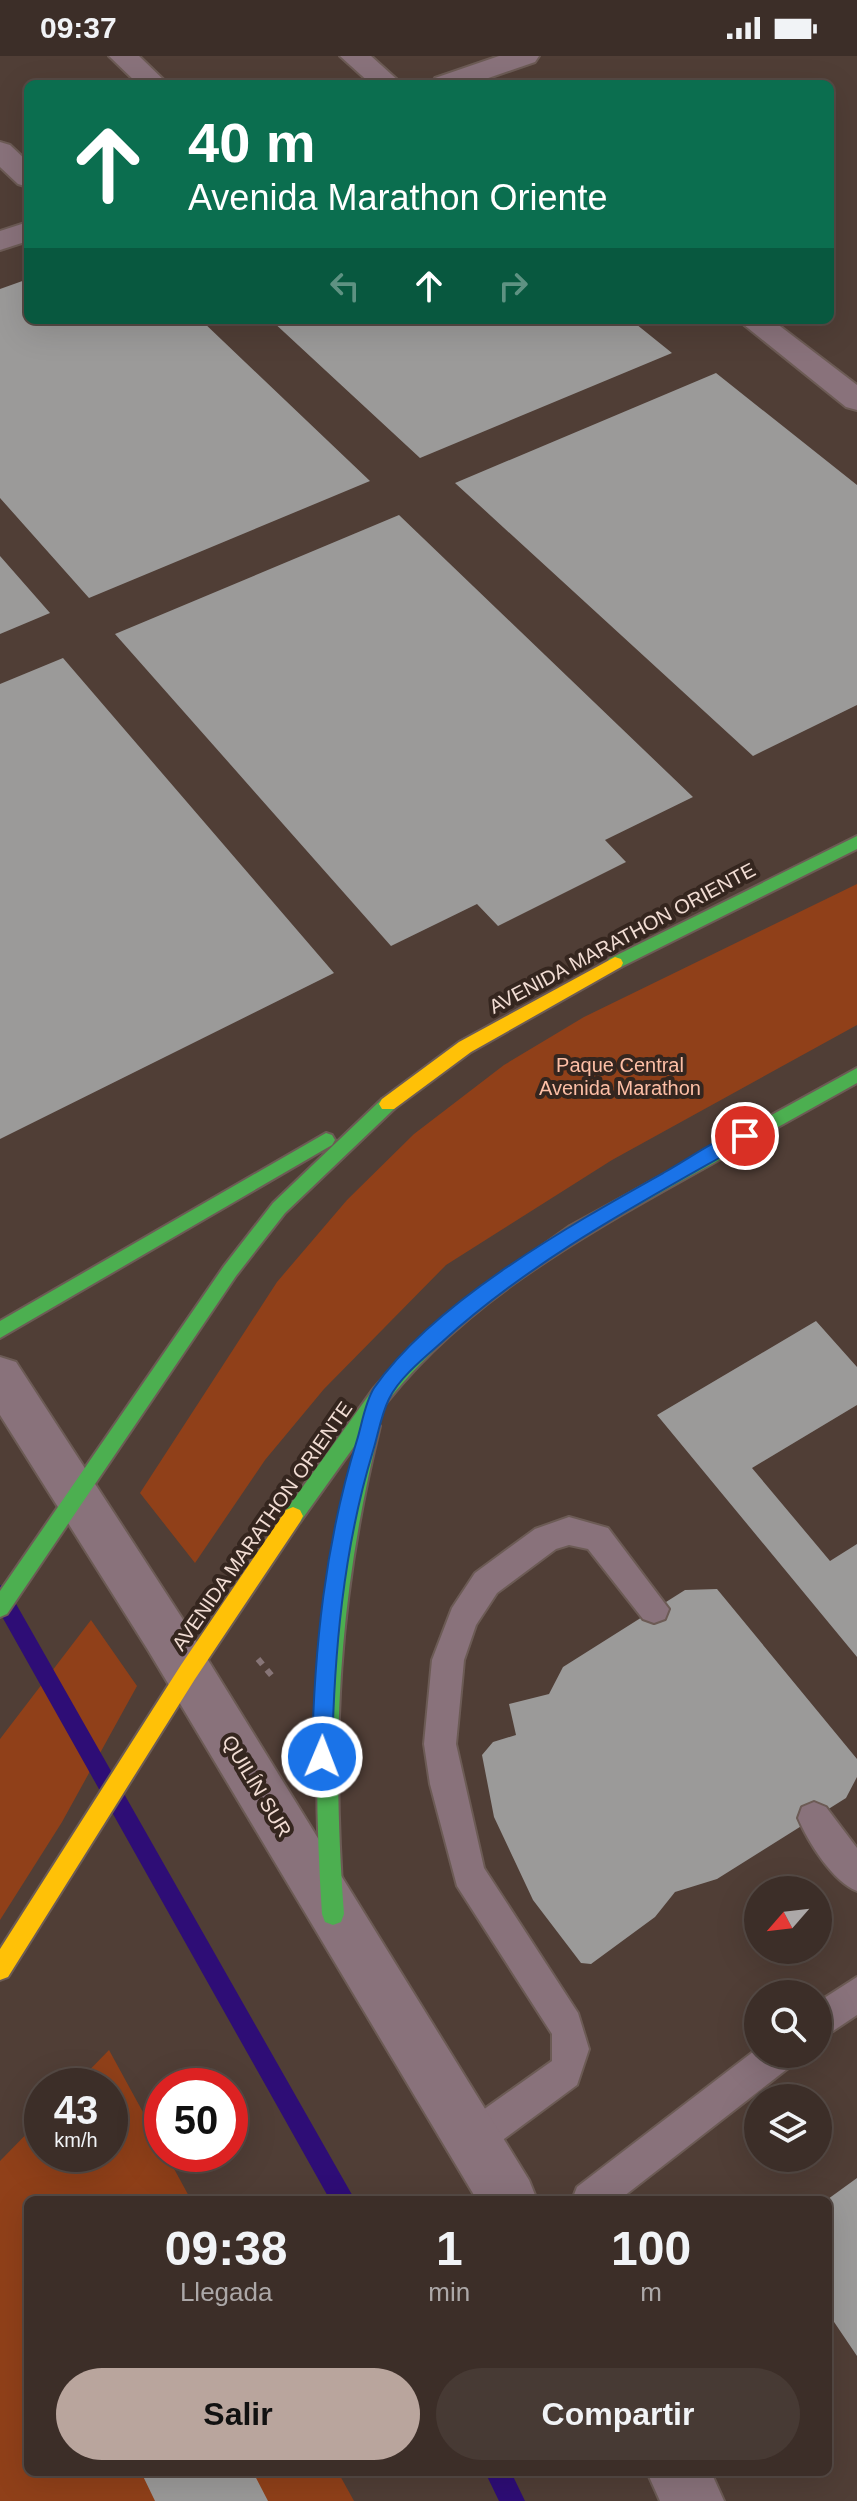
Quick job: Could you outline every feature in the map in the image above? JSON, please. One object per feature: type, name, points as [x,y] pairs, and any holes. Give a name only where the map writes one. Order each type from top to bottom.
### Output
[{"type":"main road","name":"AVENIDA MARATHON ORIENTE","points":[[0,1608],[35,1560],[76,1492],[230,1271],[279,1208],[387,1105],[465,1047],[567,987],[857,842]]},
{"type":"main road","name":"AVENIDA MARATHON ORIENTE","points":[[0,1969],[149,1739],[188,1672],[316,1482],[381,1394],[419,1351],[462,1312],[576,1231],[857,1075]]},
{"type":"main road","points":[[0,1330],[387,1105]]},
{"type":"main road","points":[[333,1914],[325,1835],[322,1757],[327,1631],[353,1484],[381,1394]]},
{"type":"street","points":[[123,56],[150,80]]},
{"type":"street","points":[[354,56],[383,80]]},
{"type":"street","points":[[456,80],[525,56]]},
{"type":"street","points":[[0,151],[24,174]]},
{"type":"street","points":[[0,241],[24,232]]},
{"type":"street","points":[[758,324],[857,400]]},
{"type":"street","name":"QUILÍN SUR","points":[[0,1376],[188,1672],[507,2196]]},
{"type":"street","points":[[679,2476],[694,2501]]},
{"type":"lane","points":[[472,2140],[565,2073],[572,2058],[572,2041],[566,2025],[503,1932],[465,1859],[446,1784],[440,1744],[441,1705],[453,1646],[463,1618],[486,1583],[546,1539],[569,1531],[597,1538],[654,1609]]},
{"type":"lane","points":[[814,1818],[857,1875]]},
{"type":"lane","points":[[832,2013],[857,1994]]},
{"type":"lane","points":[[595,2196],[761,2068]]},
{"type":"green space","name":"Paque Central Avenida Marathon","points":[[857,884],[857,1025],[612,1160],[446,1265],[324,1389],[265,1460],[195,1563],[140,1493],[277,1282],[347,1200],[414,1134],[504,1065],[584,1017]]},
{"type":"green space","points":[[91,1620],[137,1686],[62,1822],[0,1920],[0,1739]]},
{"type":"green space","points":[[109,2050],[119,2068],[92,2068]]},
{"type":"green space","points":[[128,2085],[144,2114],[144,2172],[176,2172],[189,2196],[24,2196],[24,2476],[340,2476],[354,2501],[0,2501],[0,2161],[24,2136],[24,2172],[128,2172]]},
{"type":"building","points":[[24,280],[24,324],[205,324],[370,481],[89,598],[0,498],[0,289]]},
{"type":"building","points":[[275,324],[636,324],[672,353],[420,458]]},
{"type":"building","points":[[716,373],[857,485],[857,705],[753,756],[455,483]]},
{"type":"building","points":[[399,515],[693,797],[605,840],[626,862],[498,926],[477,904],[391,946],[115,634]]},
{"type":"building","points":[[0,556],[50,613],[0,634]]},
{"type":"building","points":[[63,658],[334,973],[0,1139],[0,684]]},
{"type":"building","points":[[816,1321],[857,1367],[857,1405],[752,1468],[830,1561],[857,1544],[857,1657],[657,1415]]},
{"type":"building","points":[[717,1589],[857,1759],[857,1777],[846,1798],[717,1879],[675,1892],[655,1917],[591,1964],[581,1963],[533,1900],[494,1817],[482,1755],[493,1742],[516,1735],[509,1704],[549,1694],[563,1667],[685,1590]]},
{"type":"building","points":[[857,2178],[857,2356],[832,2319],[832,2196]]},
{"type":"building","points":[[143,2476],[255,2476],[268,2501],[155,2501]]},
{"type":"waterway","points":[[0,1594],[341,2196]]},
{"type":"waterway","points":[[499,2476],[513,2501]]},
{"type":"traffic: fast","points":[[615,963],[857,842]]},
{"type":"traffic: fast","points":[[293,1516],[381,1394],[419,1351],[462,1312],[576,1231],[857,1075]]},
{"type":"traffic: fast","points":[[0,1608],[230,1271],[279,1208],[388,1104]]},
{"type":"traffic: fast","points":[[0,1330],[326,1140]]},
{"type":"traffic: fast","points":[[333,1914],[326,1789],[329,1668],[344,1548],[371,1426]]},
{"type":"traffic: slow","points":[[388,1104],[465,1047],[615,963]]},
{"type":"traffic: slow","points":[[0,1969],[188,1672],[293,1516]]},
{"type":"route","points":[[322,1757],[323,1681],[334,1583],[353,1484],[381,1394],[419,1351],[462,1312],[517,1271],[576,1231],[745,1136]]}]
